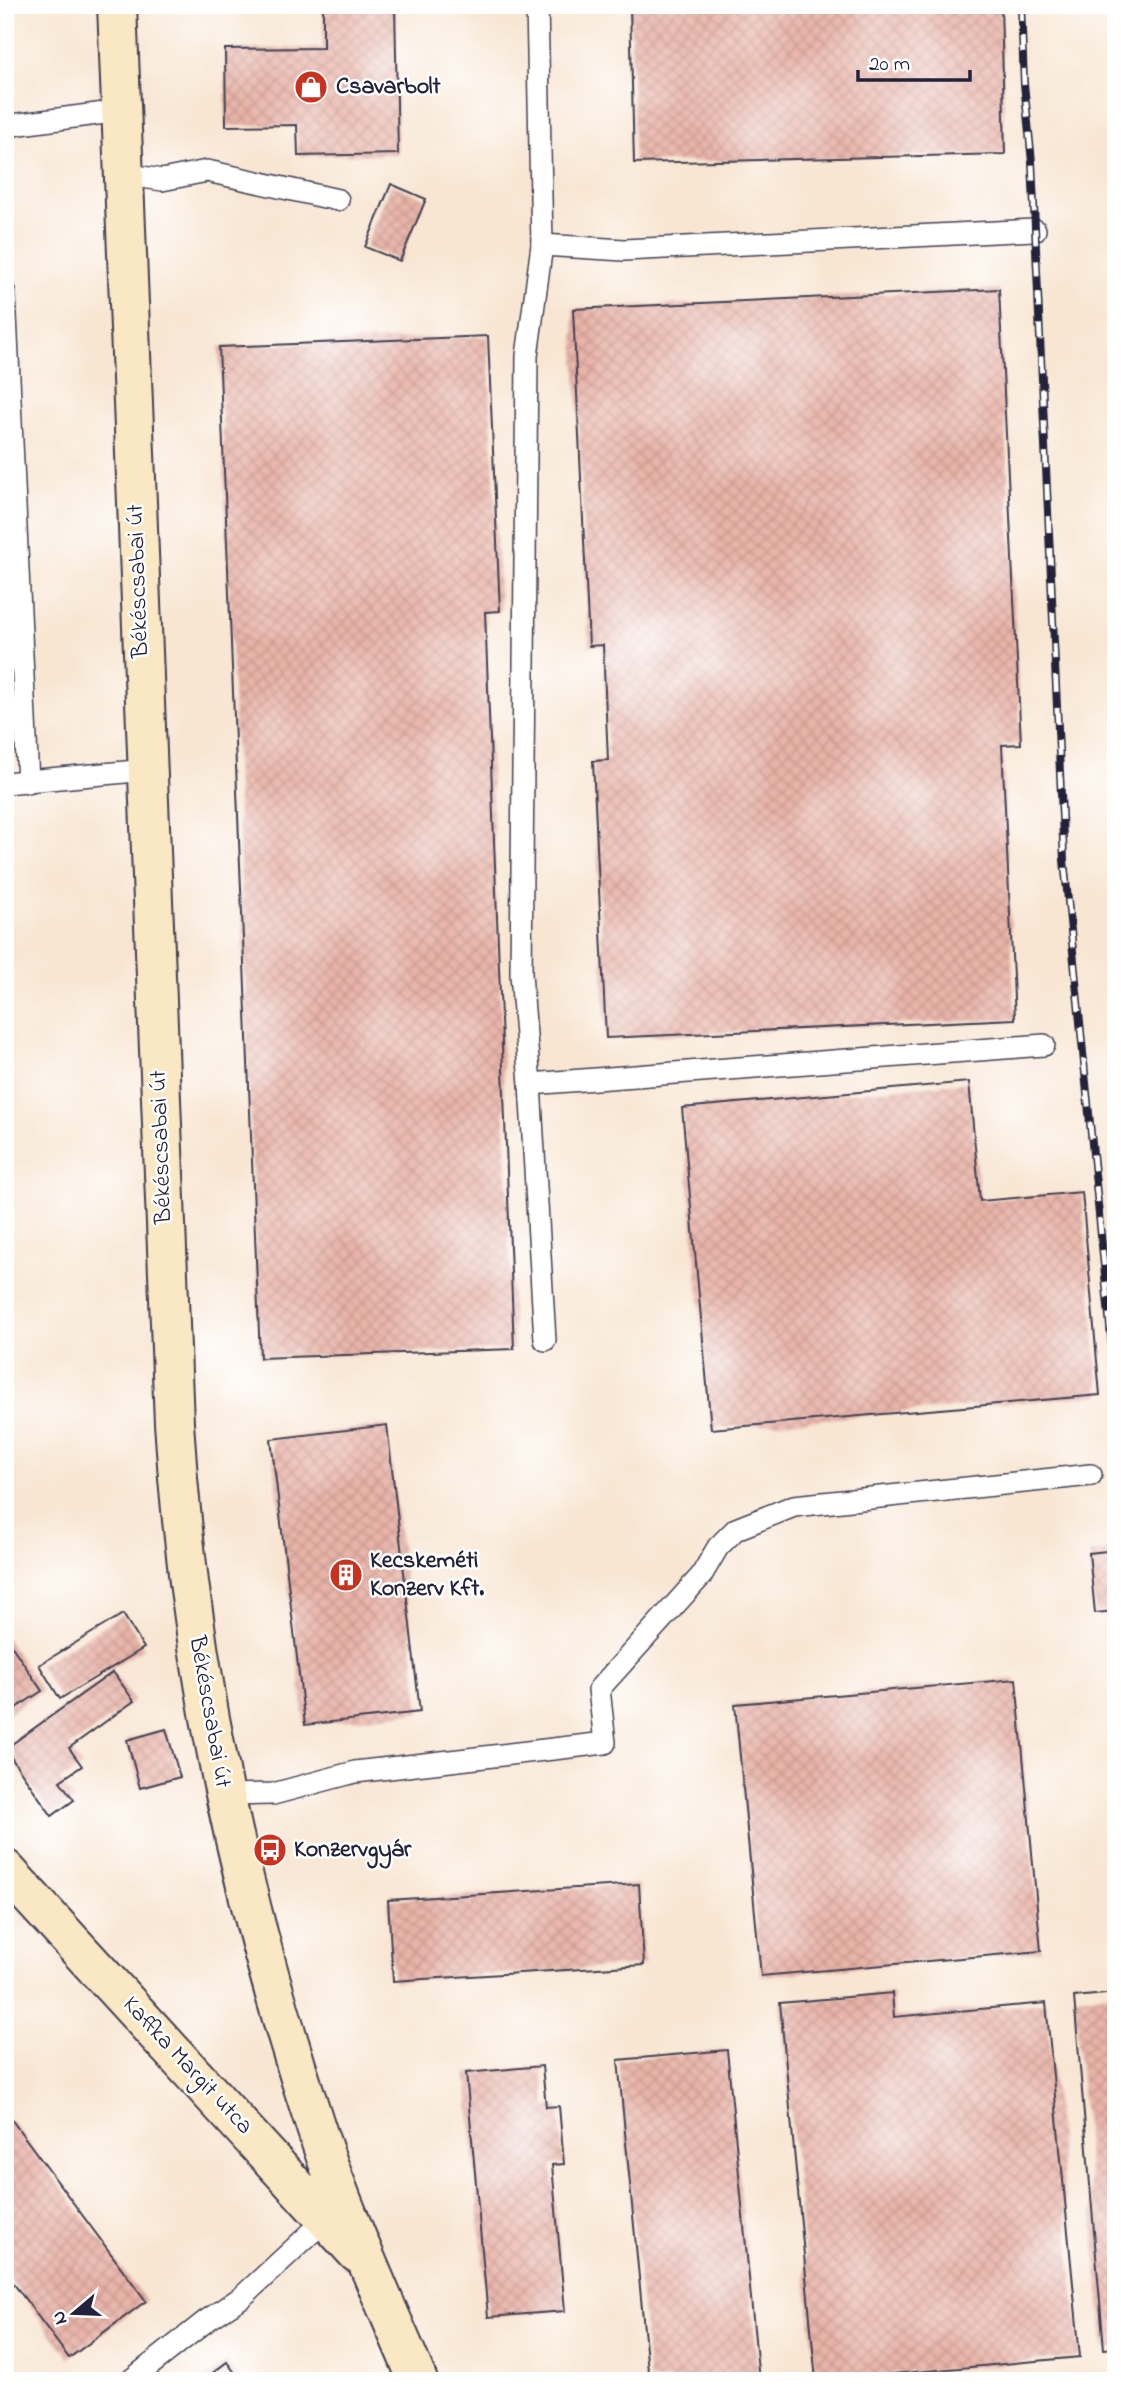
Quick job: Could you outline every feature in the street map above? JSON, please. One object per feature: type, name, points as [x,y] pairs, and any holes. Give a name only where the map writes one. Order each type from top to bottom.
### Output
[{"type":"street","name":"Békéscsabai út","points":[[117,5],[179,1502],[202,1682],[223,1795],[270,1983],[318,2132],[368,2264],[418,2381]]},
{"type":"street","name":"Kaffka Margit utca","points":[[5,1869],[368,2264]]},
{"type":"lane","points":[[537,5],[542,245],[527,356],[521,974],[545,1340]]},
{"type":"lane","points":[[5,126],[120,111]]},
{"type":"lane","points":[[123,174],[162,180],[207,171],[338,200]]},
{"type":"lane","points":[[542,245],[624,250],[1035,230]]},
{"type":"lane","points":[[5,293],[9,449],[28,782]]},
{"type":"lane","points":[[5,783],[147,770]]},
{"type":"lane","points":[[530,1084],[1044,1045]]},
{"type":"lane","points":[[223,1795],[273,1794],[355,1772],[605,1743],[599,1689],[701,1576],[718,1547],[736,1529],[794,1506],[1091,1475]]},
{"type":"lane","points":[[130,2381],[206,2321],[242,2297],[325,2220]]},
{"type":"building","name":"Csavarbolt","points":[[323,5],[395,5],[398,154],[298,156],[297,125],[226,126],[225,49],[323,48]]},
{"type":"building","points":[[630,5],[1001,5],[1005,154],[634,163]]},
{"type":"building","points":[[391,184],[426,199],[400,261],[365,247]]},
{"type":"building","points":[[999,289],[1021,744],[1002,745],[1015,1019],[606,1038],[593,761],[608,760],[603,645],[589,646],[573,309]]},
{"type":"building","points":[[488,336],[500,611],[485,612],[514,1349],[260,1358],[219,347]]},
{"type":"building","points":[[969,1082],[980,1201],[1082,1192],[1100,1395],[711,1429],[682,1108]]},
{"type":"building","name":"Kecskeméti Konzerv Kft.","points":[[387,1425],[420,1712],[305,1725],[271,1439]]},
{"type":"building","points":[[1116,1550],[1116,1611],[1095,1613],[1089,1553]]},
{"type":"building","points":[[123,1614],[144,1648],[60,1699],[39,1665]]},
{"type":"building","points":[[5,1636],[42,1691],[5,1715]]},
{"type":"building","points":[[113,1672],[134,1701],[69,1748],[82,1766],[60,1781],[74,1800],[52,1816],[5,1749]]},
{"type":"building","points":[[1016,1679],[1041,1951],[761,1976],[735,1704]]},
{"type":"building","points":[[166,1729],[180,1777],[140,1788],[127,1740]]},
{"type":"building","points":[[639,1884],[644,1965],[393,1981],[388,1900]]},
{"type":"building","points":[[892,1993],[894,2017],[1046,2003],[1080,2357],[816,2381],[780,2003]]},
{"type":"building","points":[[1116,1993],[1116,2348],[1104,2349],[1074,1997]]},
{"type":"building","points":[[727,2050],[759,2381],[649,2381],[618,2060]]},
{"type":"building","points":[[542,2066],[546,2107],[559,2106],[564,2164],[552,2165],[565,2311],[488,2317],[466,2073]]},
{"type":"building","points":[[11,2119],[146,2301],[69,2358],[5,2272],[5,2123]]},
{"type":"building","points":[[227,2362],[241,2381],[202,2381]]},
{"type":"railway","points":[[1021,5],[1024,84],[1032,162],[1064,860],[1116,1387]]},
{"type":"place","name":"Csavarbolt","points":[[311,87]]},
{"type":"place","name":"Kecskeméti Konzerv Kft.","points":[[346,1575]]},
{"type":"place","name":"Konzervgyár","points":[[270,1850]]}]
